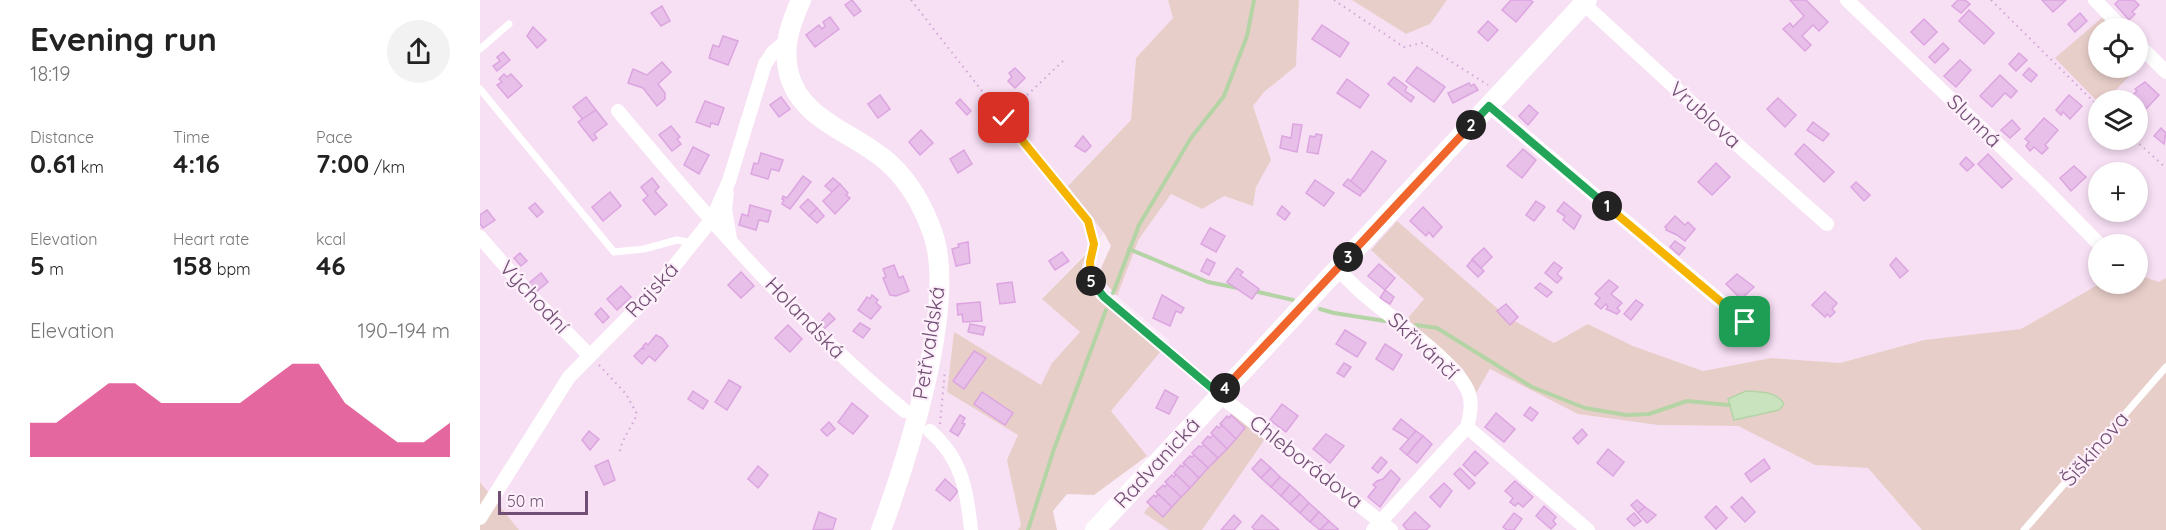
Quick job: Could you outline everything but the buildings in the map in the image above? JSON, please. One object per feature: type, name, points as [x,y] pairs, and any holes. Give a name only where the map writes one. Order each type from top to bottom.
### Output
[{"type":"street","name":"Petřvaldská","points":[[801,0],[786,41],[787,67],[800,100],[818,116],[891,164],[915,194],[934,236],[940,286],[934,331],[919,411],[881,530]]},
{"type":"street","name":"Slunná","points":[[1847,0],[2089,234]]},
{"type":"street","points":[[2095,0],[2112,18]]},
{"type":"street","name":"Radvanická","points":[[1095,530],[1586,2]]},
{"type":"street","name":"Vrublova","points":[[1586,2],[1827,224]]},
{"type":"street","name":"Rajská","points":[[480,519],[569,377],[655,290],[712,219],[729,181],[765,64],[773,52],[786,41]]},
{"type":"street","points":[[2148,54],[2166,72]]},
{"type":"street","points":[[1495,100],[1745,322]]},
{"type":"street","name":"Holandská","points":[[618,111],[694,202],[858,373],[905,411]]},
{"type":"street","points":[[729,181],[725,209],[730,239]]},
{"type":"street","name":"Východní","points":[[480,237],[532,297],[589,355]]},
{"type":"street","name":"Skřivánčí","points":[[1337,269],[1361,292],[1435,353],[1456,375],[1468,391],[1470,398],[1470,417],[1467,428]]},
{"type":"street","name":"Chleborádova","points":[[1220,395],[1382,527]]},
{"type":"street","points":[[1382,527],[1467,428],[1588,530]]},
{"type":"street","points":[[930,431],[950,455],[961,473],[967,491],[971,530]]},
{"type":"lane","points":[[480,49],[509,24]]},
{"type":"lane","points":[[480,89],[614,252],[644,249],[677,240],[693,243]]},
{"type":"lane","name":"Šiškinova","points":[[2024,530],[2166,367]]},
{"type":"path","points":[[911,0],[1088,221],[1094,244],[1090,280],[1104,297],[1220,395]]},
{"type":"path","points":[[1334,0],[1404,47],[1422,43],[1495,100]]},
{"type":"path","points":[[1991,0],[2088,96]]},
{"type":"path","points":[[1004,118],[1063,61]]},
{"type":"path","points":[[2146,150],[2166,168]]},
{"type":"path","points":[[589,355],[626,394],[637,414],[632,426],[620,442],[619,455]]},
{"type":"shaded area","points":[[480,0],[1168,0],[1173,18],[1136,58],[1131,120],[1068,186],[1104,233],[1042,299],[1080,332],[1052,363],[1041,386],[954,333],[947,392],[1018,435],[1021,525],[1018,530],[519,530],[480,482]]},
{"type":"shaded area","points":[[1168,0],[1299,0],[1296,66],[1264,92],[1253,106],[1271,160],[1256,187],[1253,206],[1224,196],[1202,209],[1171,194],[1139,239],[1117,296],[1107,285],[1101,268],[1111,246],[1104,233],[1068,186],[1131,120],[1136,58],[1173,18]]},
{"type":"shaded area","points":[[1299,0],[1352,0],[1406,34],[1430,24],[1447,0],[2166,0],[2166,278],[2159,282],[2148,278],[2148,234],[2088,234],[2088,290],[2021,329],[1924,340],[1840,363],[1771,358],[1703,371],[1633,346],[1589,324],[1554,343],[1506,316],[1371,250],[1424,299],[1407,319],[1463,369],[1476,392],[1490,369],[1578,414],[1658,425],[1738,426],[1815,465],[1868,468],[1922,530],[1106,530],[1159,472],[1111,411],[1170,341],[1117,296],[1139,239],[1171,194],[1201,209],[1223,196],[1253,206],[1256,187],[1271,160],[1253,106],[1264,92],[1296,66]]},
{"type":"shaded area","points":[[1352,0],[1447,0],[1430,24],[1406,34]]},
{"type":"shaded area","points":[[2088,30],[2088,78],[2127,78],[2116,90],[2088,92],[2055,58]]},
{"type":"shaded area","points":[[1397,221],[1506,316],[1554,343],[1588,324],[1633,346],[1703,371],[1771,358],[1840,363],[1924,340],[2021,329],[2088,290],[2088,294],[2148,294],[2148,278],[2159,282],[2166,278],[2166,530],[1922,530],[1868,468],[1815,465],[1738,426],[1658,425],[1578,414],[1490,369],[1476,393],[1463,369],[1407,319],[1424,299],[1371,250]]},
{"type":"shaded area","points":[[1087,253],[1080,272],[1097,299],[1162,350],[1111,411],[1147,456],[1094,495],[1067,494],[1053,511],[1057,530],[1018,530],[1021,525],[1007,460],[1018,435],[947,392],[954,332],[1041,385],[1052,363],[1080,332],[1042,299]]},
{"type":"shaded area","points":[[1746,391],[1772,394],[1784,404],[1779,410],[1734,420],[1728,399]]},
{"type":"shaded area","points":[[1236,410],[1267,436],[1202,530],[1169,530],[1144,513],[1150,505],[1163,517],[1245,429],[1231,415]]},
{"type":"shaded area","points":[[480,482],[519,530],[480,530]]},
{"type":"waterway","points":[[1113,293],[1139,225],[1191,138],[1224,96],[1247,36],[1254,0]]},
{"type":"waterway","points":[[1129,249],[1208,282],[1238,288]]},
{"type":"waterway","points":[[1254,291],[1293,300]]},
{"type":"waterway","points":[[1320,309],[1385,321]]},
{"type":"waterway","points":[[1028,530],[1054,449],[1106,310]]},
{"type":"waterway","points":[[1416,325],[1437,328],[1532,387],[1585,408],[1626,415],[1649,414],[1687,401],[1729,405]]},
{"type":"route","points":[[1004,118],[1088,221],[1094,244],[1090,262],[1090,280],[1104,297],[1220,395],[1489,106],[1745,322]]}]
